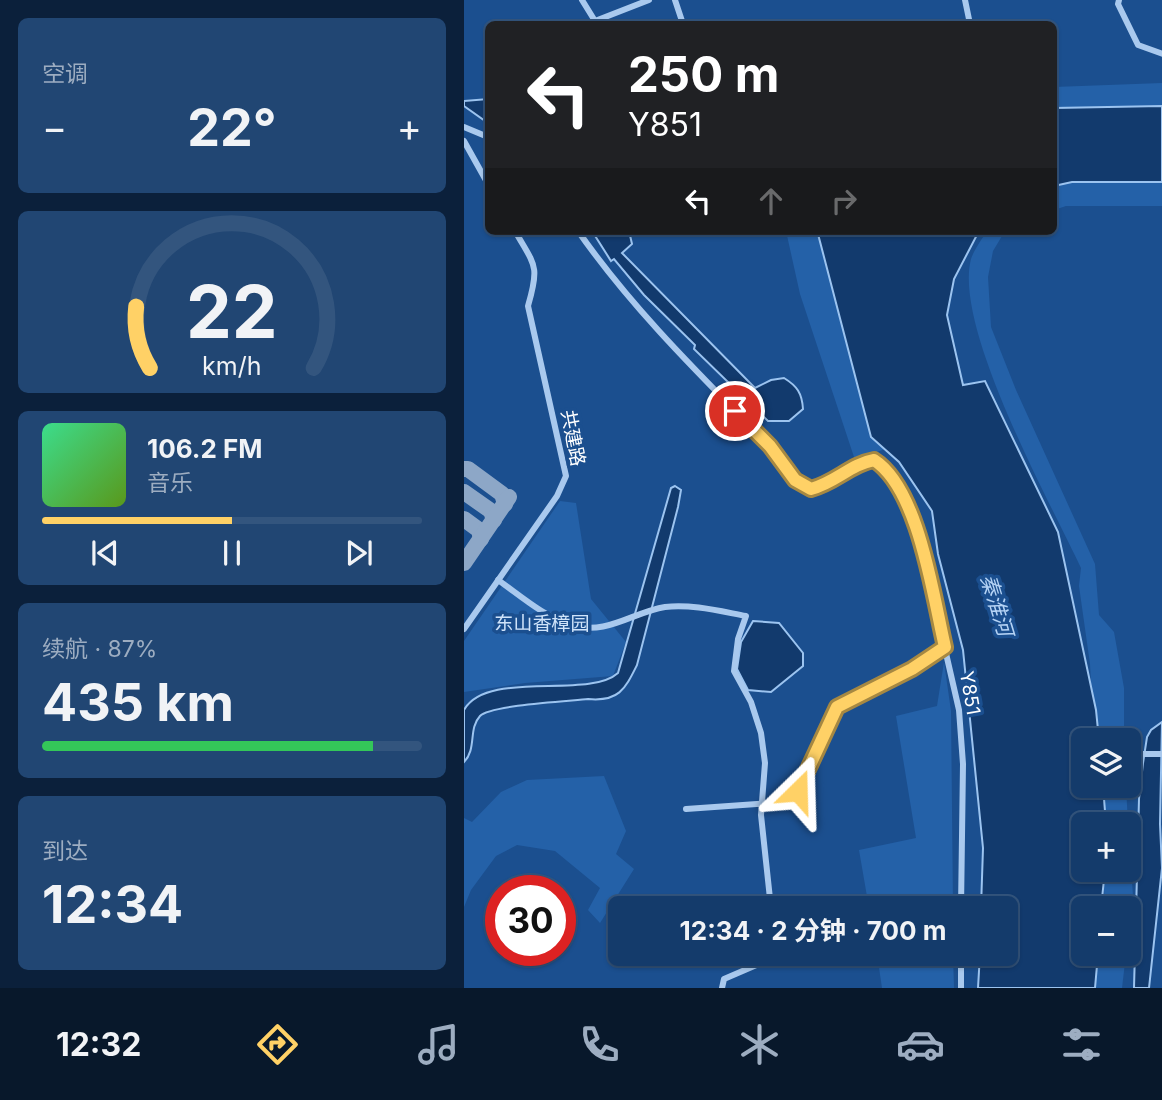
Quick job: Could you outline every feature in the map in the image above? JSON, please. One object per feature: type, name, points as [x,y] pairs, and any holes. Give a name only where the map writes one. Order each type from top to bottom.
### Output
[{"type":"street","points":[[582,0],[595,21],[648,0]]},
{"type":"street","points":[[675,0],[682,21]]},
{"type":"street","points":[[965,0],[969,21]]},
{"type":"street","points":[[1119,0],[1118,5],[1138,46],[1162,54]]},
{"type":"street","points":[[464,127],[485,137]]},
{"type":"street","points":[[464,141],[485,179]]},
{"type":"street","name":"共建路","points":[[464,629],[557,496],[566,475],[528,306],[535,268],[517,235]]},
{"type":"street","name":"Y851","points":[[581,235],[651,322],[770,446],[795,480],[811,489],[826,485],[862,462],[874,460],[886,467],[917,527],[959,710],[963,764],[961,896]]},
{"type":"street","points":[[498,580],[549,616],[573,626],[609,626],[661,608],[678,606],[746,616],[738,639],[734,671],[751,702],[761,733],[765,763],[762,804],[770,896]]},
{"type":"street","points":[[686,808],[762,804],[789,798],[798,791],[837,707],[912,669],[945,647]]},
{"type":"street","points":[[1141,754],[1162,754]]},
{"type":"street","points":[[722,988],[724,979],[754,966]]},
{"type":"street","points":[[961,966],[961,988]]},
{"type":"green space","points":[[1162,83],[1162,206],[1066,206],[1057,209],[1057,87]]},
{"type":"green space","points":[[787,235],[819,235],[871,437],[885,449],[855,460],[800,294]]},
{"type":"green space","points":[[984,235],[1003,235],[993,251],[988,277],[991,327],[1016,390],[1095,564],[1099,615],[1114,632],[1124,688],[1124,728],[1093,728],[1090,664],[1079,586],[1081,568],[1028,459],[990,369],[976,327],[969,289],[971,259]]},
{"type":"green space","name":"东山香樟园","points":[[560,501],[576,503],[591,599],[626,642],[613,676],[525,683],[464,692],[464,641]]},
{"type":"green space","points":[[944,662],[951,711],[953,896],[867,896],[859,850],[916,838],[896,716],[937,706]]},
{"type":"green space","points":[[604,776],[626,831],[616,854],[634,869],[617,896],[608,896],[608,910],[600,923],[588,910],[600,888],[555,851],[517,845],[496,856],[471,890],[464,907],[464,818],[472,822],[501,792],[527,780]]},
{"type":"green space","points":[[1098,798],[1127,798],[1127,812],[1099,812]]},
{"type":"green space","points":[[1104,882],[1132,882],[1133,896],[1104,896]]},
{"type":"green space","points":[[879,966],[953,966],[954,988],[882,988]]},
{"type":"green space","points":[[1092,966],[1125,966],[1122,988],[1091,988]]},
{"type":"water","points":[[485,99],[485,121],[464,106],[464,101]]},
{"type":"water","points":[[1162,106],[1162,182],[1072,182],[1057,185],[1057,108]]},
{"type":"water","points":[[595,235],[630,235],[632,244],[622,253],[755,388],[771,380],[784,378],[798,391],[803,409],[789,421],[768,421],[694,349],[695,345],[644,295],[614,259],[611,261]]},
{"type":"water","name":"秦淮河","points":[[818,235],[977,235],[954,279],[947,315],[963,385],[985,381],[1058,532],[1096,710],[1098,728],[1071,728],[1071,798],[1104,798],[1105,812],[1071,812],[1071,882],[1104,882],[1102,896],[1071,896],[1071,966],[1097,966],[1095,988],[978,988],[979,966],[1018,966],[1018,896],[981,896],[983,848],[963,650],[938,554],[932,511],[899,462],[871,437]]},
{"type":"water","points":[[675,486],[681,490],[678,507],[637,665],[629,681],[620,692],[607,698],[531,704],[487,712],[476,721],[470,751],[464,762],[464,710],[476,698],[515,687],[604,681],[618,673],[671,488]]},
{"type":"water","points":[[753,621],[779,623],[803,653],[803,666],[771,692],[748,690],[737,669],[741,642]]},
{"type":"water","points":[[1162,722],[1162,868],[1149,988],[1134,988],[1135,966],[1141,966],[1141,896],[1136,896],[1137,882],[1141,882],[1139,799],[1147,737],[1151,730]]},
{"type":"taxiway","points":[[464,469],[468,469],[502,494],[505,504]]},
{"type":"taxiway","points":[[464,492],[491,511],[494,520]]},
{"type":"taxiway","points":[[464,563],[509,497]]},
{"type":"taxiway","points":[[464,519],[479,530],[481,539]]},
{"type":"route","points":[[735,411],[770,446],[795,480],[811,489],[826,485],[862,462],[874,460],[886,467],[917,527],[945,647],[912,669],[837,707],[798,791]]}]
